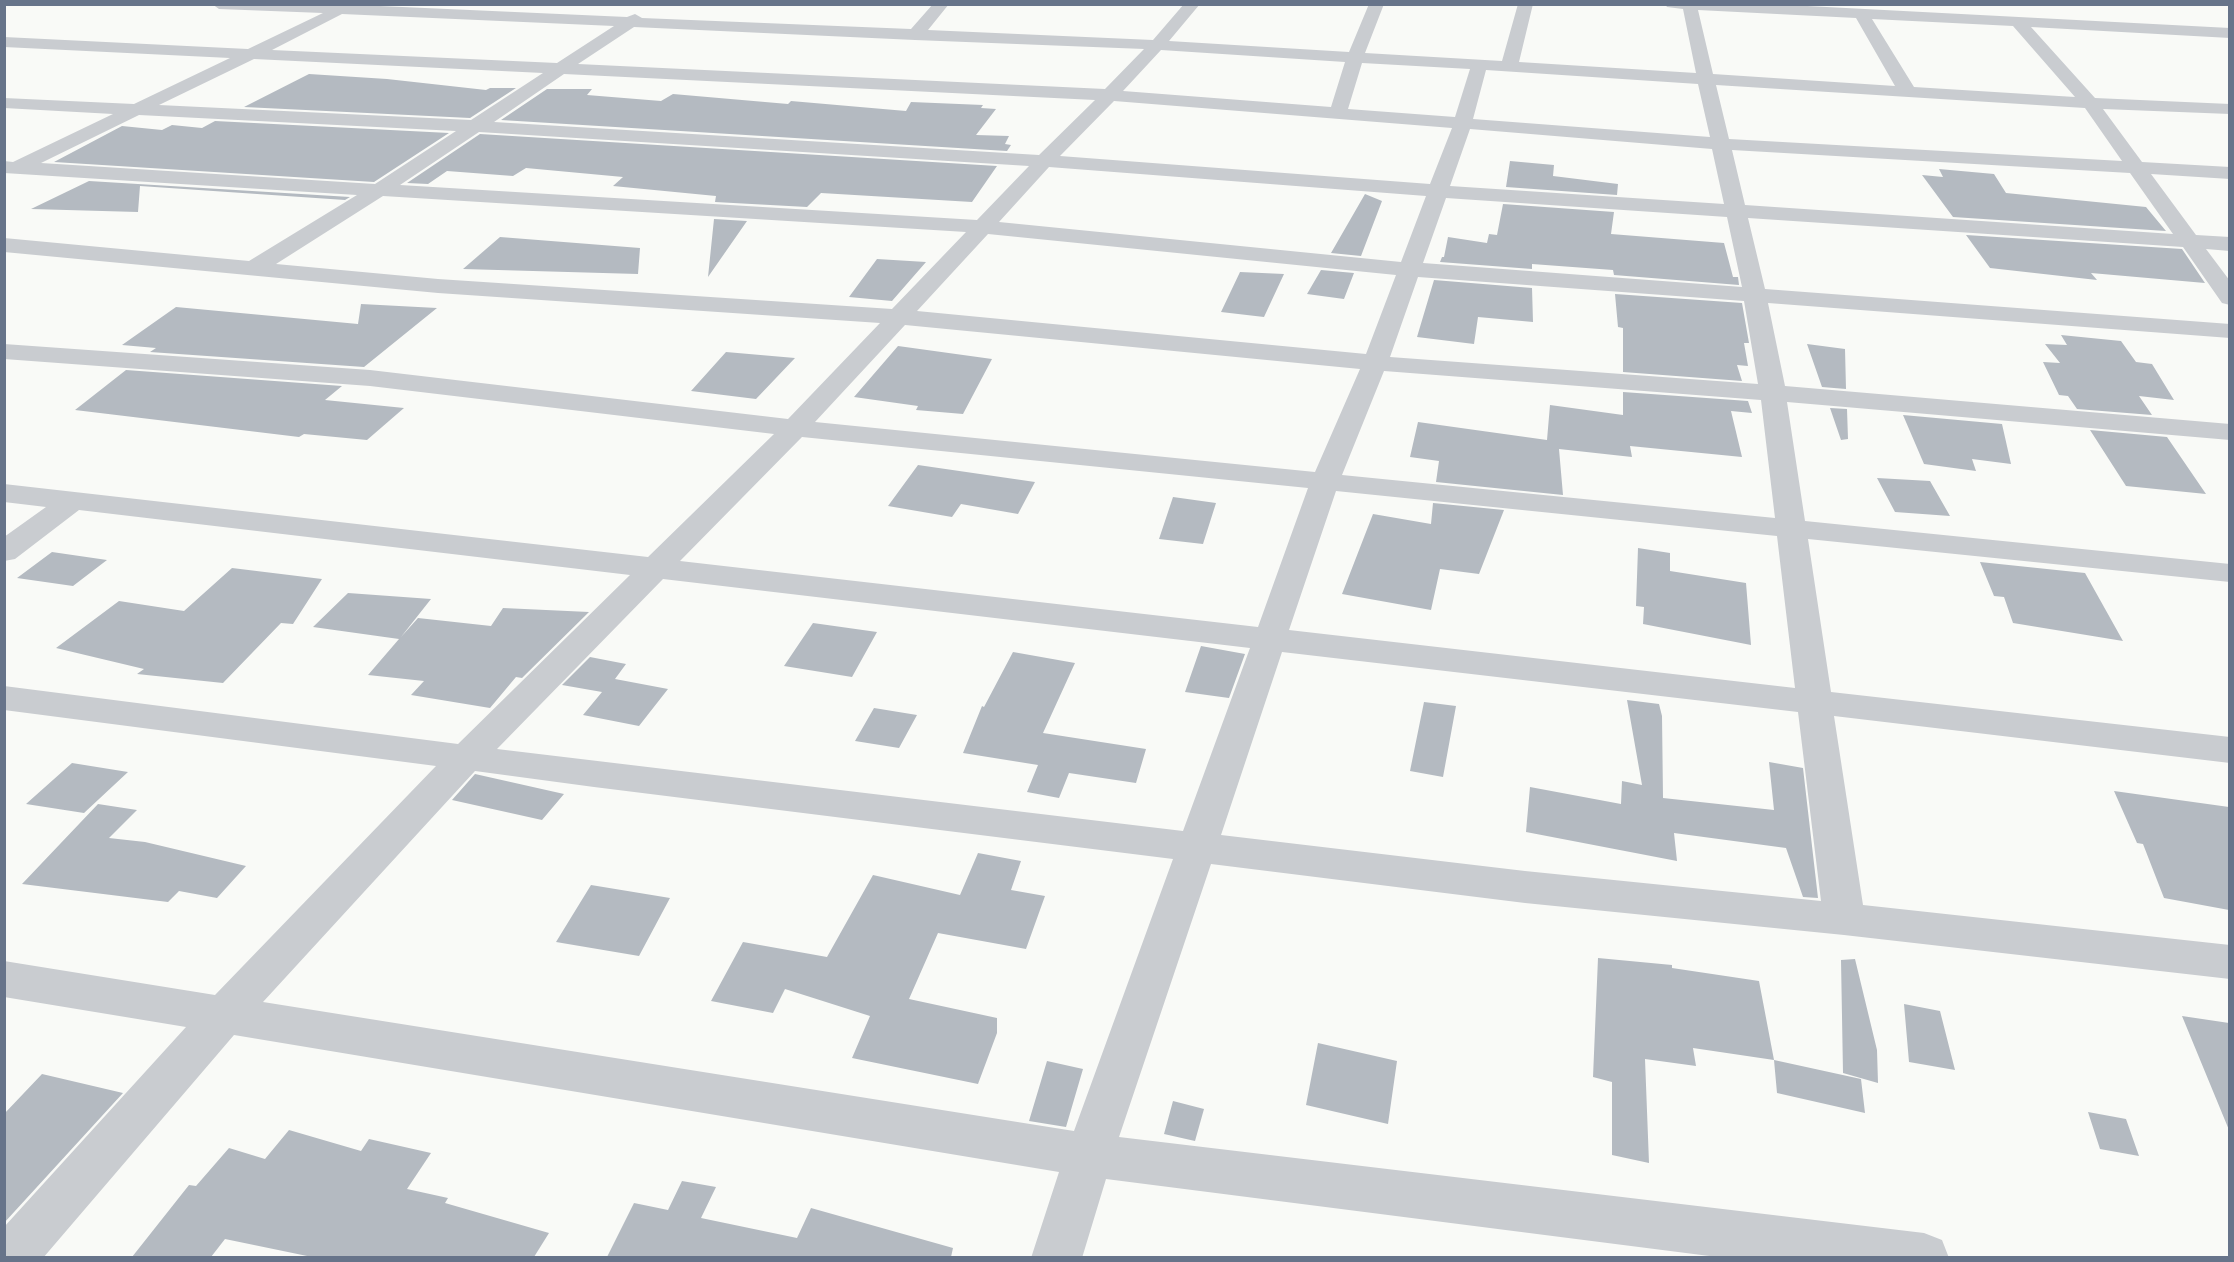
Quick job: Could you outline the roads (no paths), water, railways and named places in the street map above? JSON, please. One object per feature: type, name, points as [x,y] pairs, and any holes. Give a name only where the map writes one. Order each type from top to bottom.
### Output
[{"type":"street","points":[[219,4],[1158,45],[2090,103],[2229,109]]},
{"type":"street","points":[[256,267],[381,189],[657,4]]},
{"type":"street","points":[[919,52],[923,36],[942,4]]},
{"type":"street","points":[[10,1257],[225,1014],[468,756],[795,428],[1044,161],[1158,45],[1193,4]]},
{"type":"street","points":[[1338,113],[1355,57],[1377,4]]},
{"type":"street","points":[[1056,1257],[1089,1155],[1325,482],[1375,363],[1463,123],[1526,4]]},
{"type":"street","points":[[1672,4],[1988,20],[2227,36]]},
{"type":"street","points":[[1974,4],[1988,20]]},
{"type":"street","points":[[1690,5],[1755,294],[1773,393],[1844,919]]},
{"type":"street","points":[[9,169],[346,8]]},
{"type":"street","points":[[1861,14],[1908,92]]},
{"type":"street","points":[[2018,22],[2090,103],[2191,240],[2229,298]]},
{"type":"street","points":[[4,42],[1110,95],[1721,144],[2229,173]]},
{"type":"street","points":[[895,84],[907,68]]},
{"type":"street","points":[[4,102],[476,126],[1044,161],[1437,191],[2229,244]]},
{"type":"street","points":[[9,169],[381,189],[984,227],[1408,269],[2229,331]]},
{"type":"street","points":[[4,245],[485,290],[691,301],[899,317],[1375,363],[1773,393],[2229,432]]},
{"type":"street","points":[[4,351],[370,378],[795,428],[2229,573]]},
{"type":"street","points":[[4,493],[2229,750]]},
{"type":"street","points":[[4,552],[74,500]]},
{"type":"street","points":[[4,698],[594,774],[1525,887],[1844,919],[2229,962]]},
{"type":"street","points":[[4,979],[1089,1155],[1924,1257]]}]
